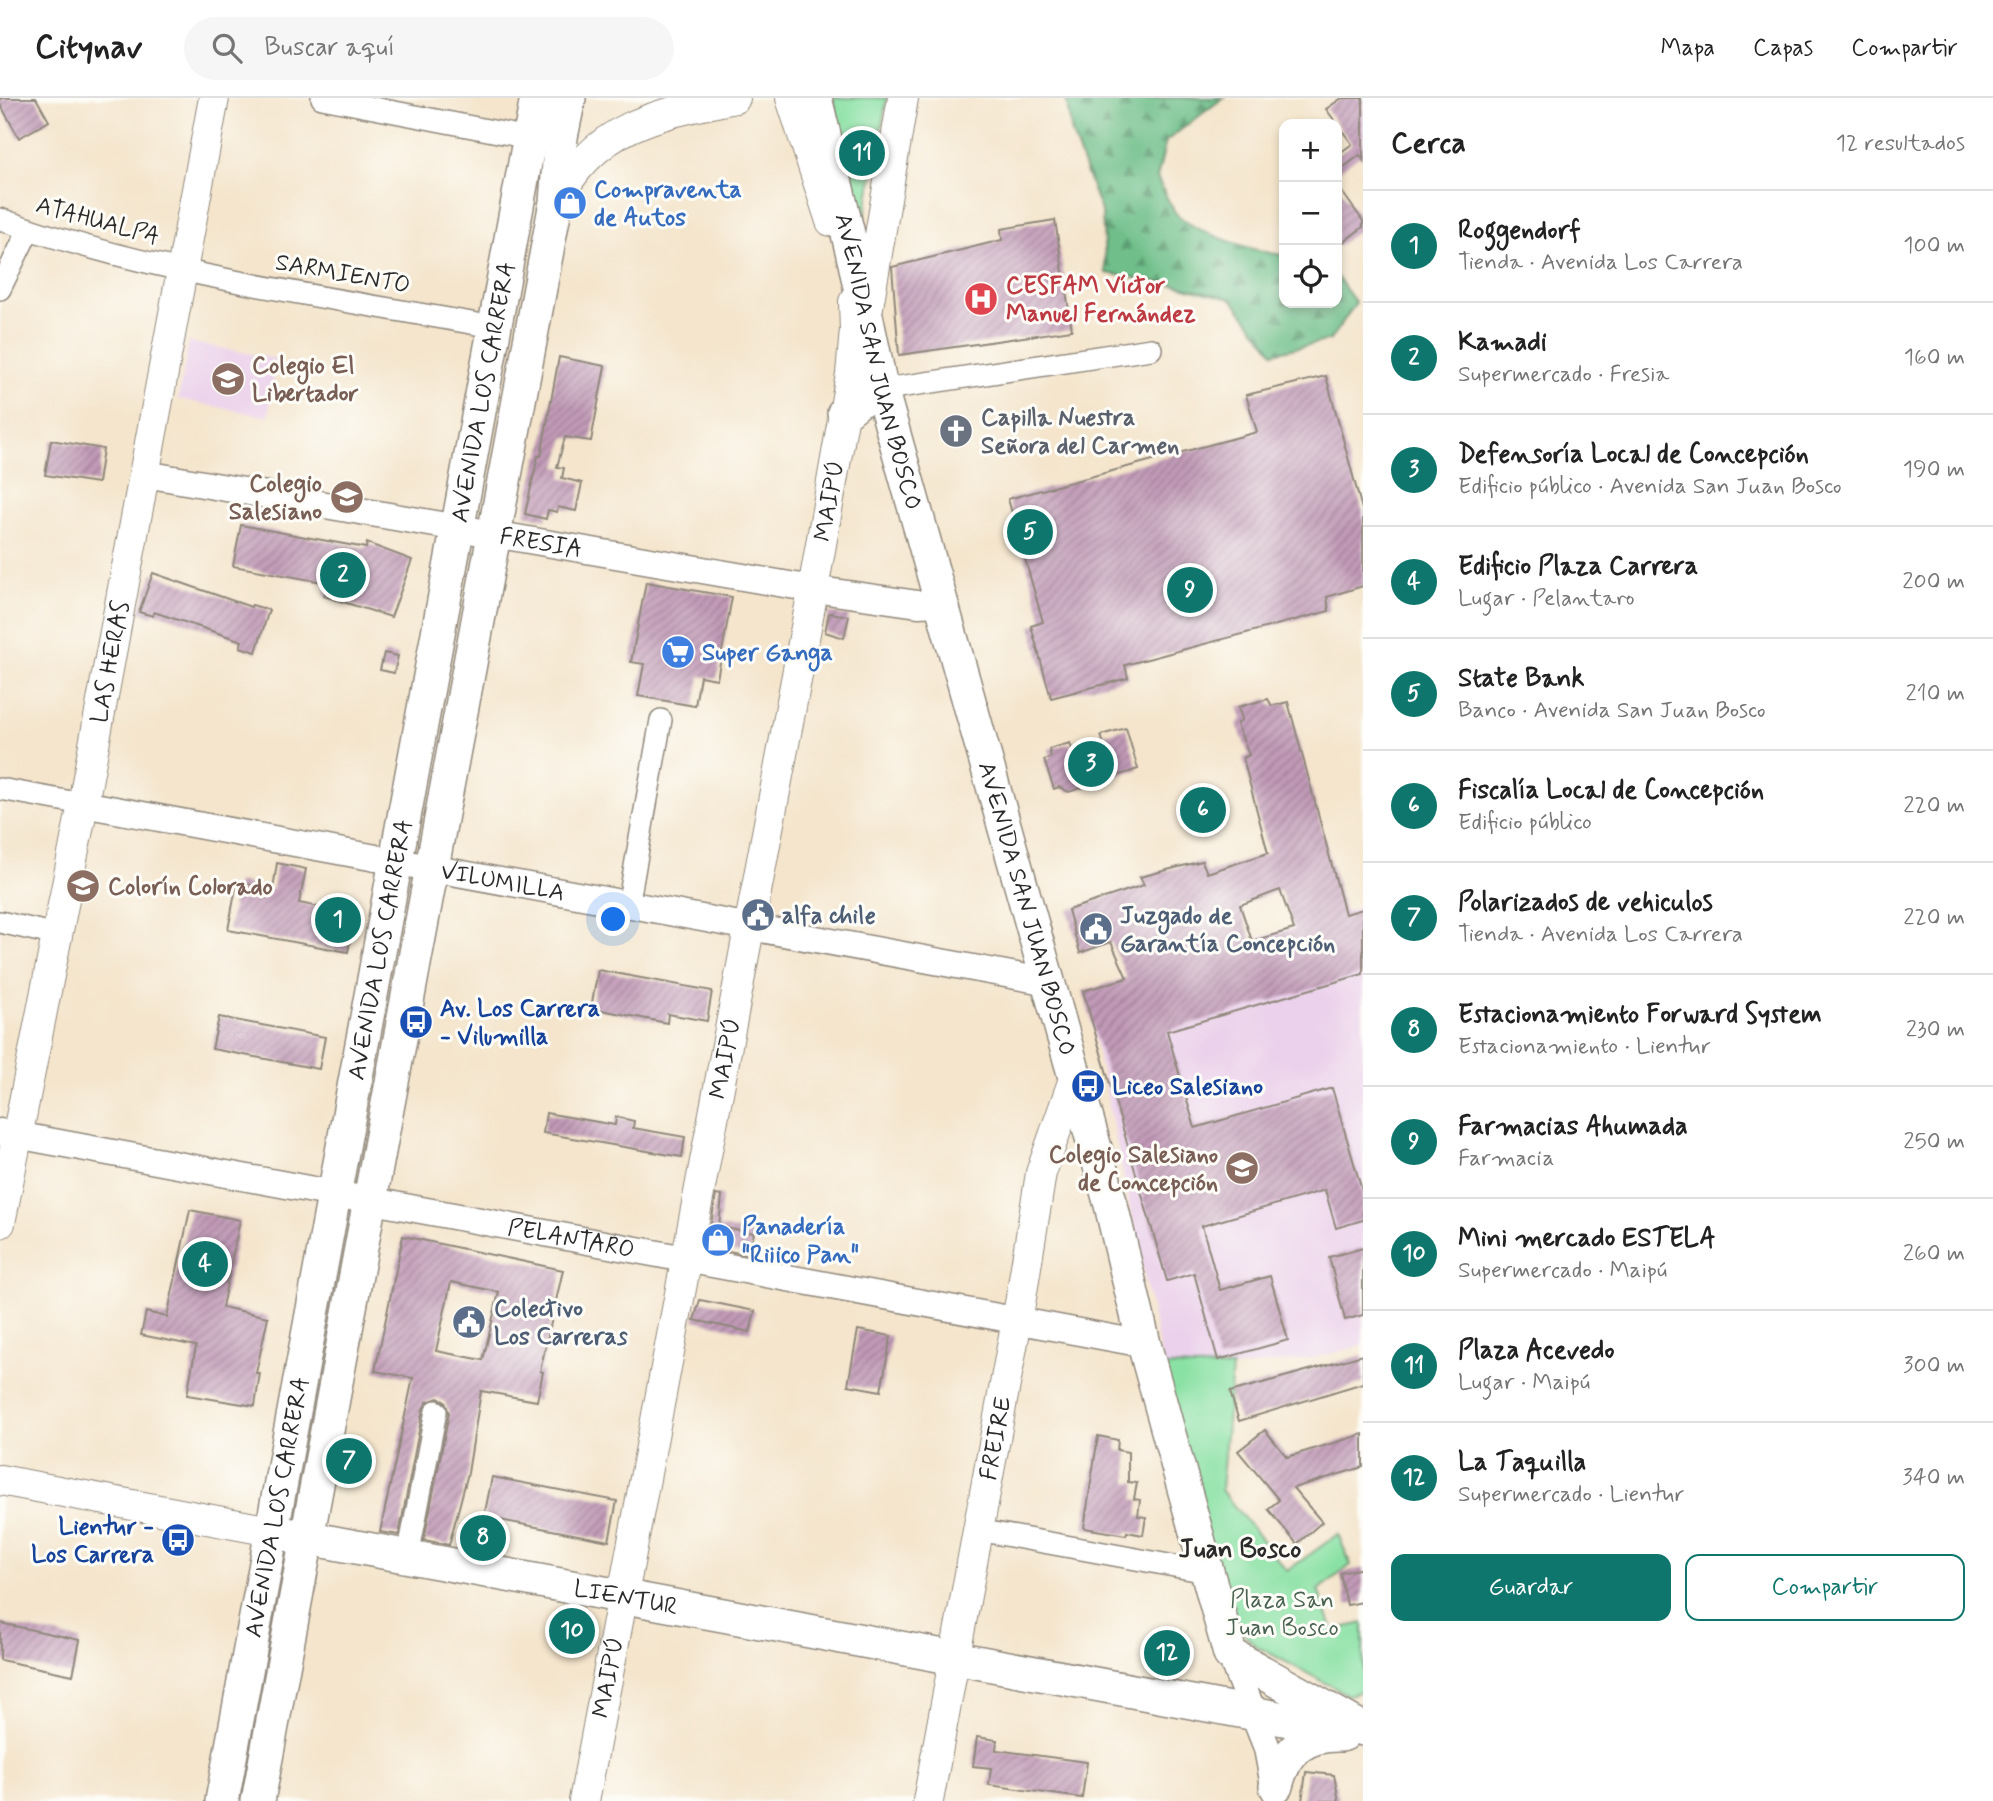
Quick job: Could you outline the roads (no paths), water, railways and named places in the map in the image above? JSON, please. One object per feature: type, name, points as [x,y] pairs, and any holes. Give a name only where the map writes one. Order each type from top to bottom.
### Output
[{"type":"main road","name":"LAS HERAS","points":[[0,1223],[8,1134],[57,935],[214,98]]},
{"type":"main road","name":"AVENIDA LOS CARRERA","points":[[222,1801],[537,98]]},
{"type":"main road","name":"AVENIDA LOS CARRERA","points":[[258,1801],[372,1199],[493,536],[561,191],[560,145],[569,98]]},
{"type":"main road","points":[[561,191],[582,98]]},
{"type":"main road","points":[[561,191],[594,148],[622,129],[653,118],[735,98]]},
{"type":"main road","name":"AVENIDA SAN JUAN BOSCO","points":[[790,98],[861,315],[1111,1205],[1144,1344],[1230,1654]]},
{"type":"main road","name":"AVENIDA SAN JUAN BOSCO","points":[[815,98],[861,315]]},
{"type":"main road","name":"MAIPÚ","points":[[584,1801],[903,98]]},
{"type":"main road","points":[[844,413],[859,401],[882,392]]},
{"type":"main road","name":"FREIRE","points":[[929,1801],[1041,1173],[1074,1079]]},
{"type":"main road","name":"LIENTUR","points":[[0,1480],[955,1656],[1358,1735]]},
{"type":"main road","points":[[1230,1654],[1358,1735]]},
{"type":"main road","points":[[1275,1793],[1283,1763],[1299,1744],[1318,1735],[1358,1735]]},
{"type":"street","points":[[322,98],[530,138]]},
{"type":"street","name":"ATAHUALPA","points":[[0,219],[183,270]]},
{"type":"street","points":[[0,289],[29,229]]},
{"type":"street","name":"SARMIENTO","points":[[183,270],[494,327]]},
{"type":"street","points":[[882,392],[899,387],[1151,349]]},
{"type":"street","name":"FRESIA","points":[[145,474],[813,589],[918,604],[941,603]]},
{"type":"street","points":[[628,906],[661,720]]},
{"type":"street","name":"VILUMILLA","points":[[0,789],[1049,982]]},
{"type":"street","points":[[0,922],[57,935]]},
{"type":"street","name":"PELANTARO","points":[[8,1134],[335,1192],[1144,1344]]},
{"type":"street","points":[[408,1556],[436,1411]]},
{"type":"street","points":[[978,1530],[1206,1572]]},
{"type":"street","name":"AVENIDA SAN JUAN BOSCO","points":[[1230,1654],[1255,1713],[1275,1793]]},
{"type":"place","name":"Plaza Acevedo","points":[[862,153]]},
{"type":"place","name":"Compraventa de Autos","points":[[570,203]]},
{"type":"place","name":"CESFAM Víctor Manuel Fernández","points":[[981,299]]},
{"type":"place","name":"Colegio El Libertador","points":[[228,379]]},
{"type":"place","name":"Capilla Nuestra Señora del Carmen","points":[[956,431]]},
{"type":"place","name":"Colegio Salesiano","points":[[347,497]]},
{"type":"place","name":"State Bank","points":[[1030,532]]},
{"type":"place","name":"Kamadi","points":[[343,575]]},
{"type":"place","name":"Farmacias Ahumada","points":[[1190,590]]},
{"type":"place","name":"Super Ganga","points":[[678,652]]},
{"type":"place","name":"Defensoría Local de Concepción","points":[[1091,764]]},
{"type":"place","name":"Fiscalía Local de Concepción","points":[[1203,810]]},
{"type":"place","name":"Colorín Colorado","points":[[83,886]]},
{"type":"place","name":"alfa chile","points":[[758,915]]},
{"type":"place","name":"Roggendorf","points":[[338,920]]},
{"type":"place","name":"Juzgado de Garantía Concepción","points":[[1096,929]]},
{"type":"place","name":"Av. Los Carrera - Vilumilla","points":[[416,1022]]},
{"type":"place","name":"Liceo Salesiano","points":[[1088,1086]]},
{"type":"place","name":"Colegio Salesiano de Concepción","points":[[1242,1168]]},
{"type":"place","name":"Panadería \"Riiico Pan\"","points":[[718,1240]]},
{"type":"place","name":"Edificio Plaza Carrera","points":[[205,1264]]},
{"type":"place","name":"Colectivo Los Carreras","points":[[469,1322]]},
{"type":"place","name":"Polarizados de vehiculos","points":[[349,1461]]},
{"type":"place","name":"Estacionamiento Forward System","points":[[483,1538]]},
{"type":"place","name":"Lientur - Los Carrera","points":[[178,1540]]},
{"type":"place","name":"Mini mercado ESTELA","points":[[572,1631]]},
{"type":"place","name":"La Taquilla","points":[[1167,1653]]},
{"type":"district","name":"Juan Bosco","points":[[1240,1548]]},
{"type":"park label","name":"Plaza San Juan Bosco","points":[[1282,1613]]}]
